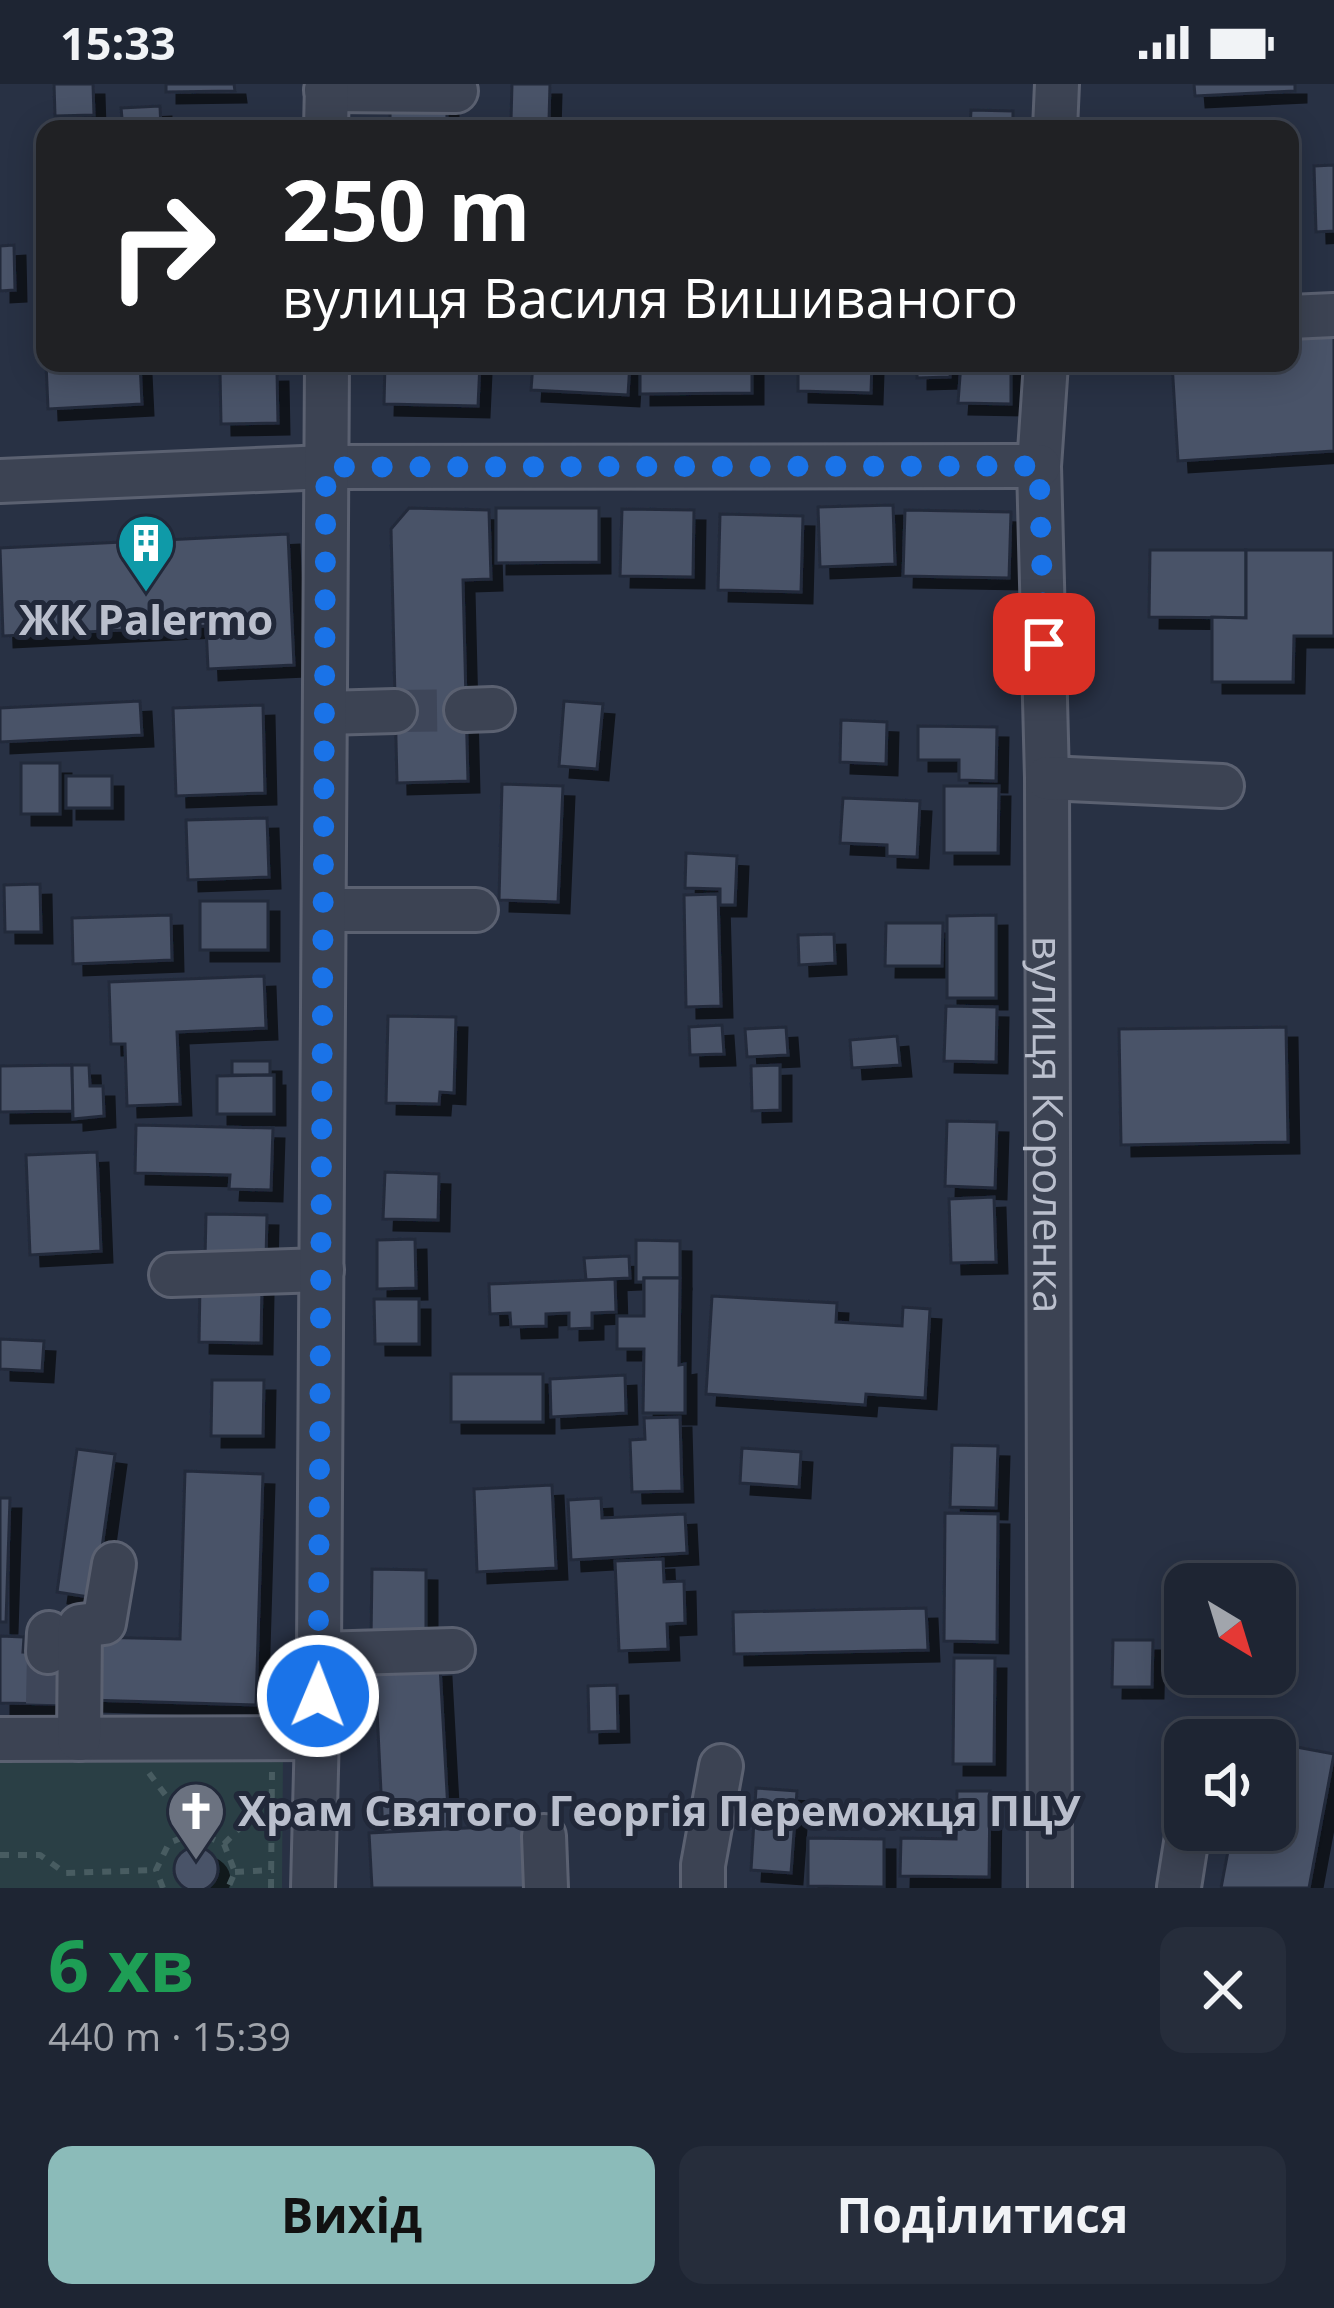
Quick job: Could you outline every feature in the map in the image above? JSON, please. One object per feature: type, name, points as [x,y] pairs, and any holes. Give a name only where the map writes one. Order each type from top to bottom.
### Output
[{"type":"street","points":[[1055,120],[1057,84]]},
{"type":"street","points":[[326,101],[456,91]]},
{"type":"street","points":[[1299,316],[1334,314]]},
{"type":"street","points":[[313,1888],[319,1654],[326,372]]},
{"type":"street","name":"вулиця Короленка","points":[[1045,372],[1039,466],[1047,778],[1050,1888]]},
{"type":"street","points":[[0,481],[326,467],[1039,466]]},
{"type":"street","points":[[325,712],[395,711]]},
{"type":"street","points":[[1047,778],[1222,786]]},
{"type":"street","points":[[324,910],[476,910]]},
{"type":"street","points":[[171,1275],[322,1270]]},
{"type":"street","points":[[57,1727],[80,1626],[104,1623],[114,1564]]},
{"type":"street","points":[[319,1654],[453,1650]]},
{"type":"street","points":[[0,1739],[57,1727],[124,1738],[272,1738],[316,1752]]},
{"type":"street","points":[[703,1888],[722,1766]]},
{"type":"street","points":[[544,1836],[546,1888]]},
{"type":"street","points":[[1172,1887],[1182,1851]]},
{"type":"path","points":[[124,1738],[193,1832],[224,1844],[235,1872],[228,1888]]},
{"type":"path","points":[[271,1888],[272,1738]]},
{"type":"path","points":[[224,1844],[316,1752]]},
{"type":"path","points":[[164,1888],[157,1870],[169,1843],[193,1832]]},
{"type":"path","points":[[0,1855],[40,1855],[65,1873],[157,1870]]},
{"type":"green space","points":[[0,1752],[283,1753],[282,1888],[0,1888]]},
{"type":"building","points":[[54,84],[93,84],[94,115],[55,116]]},
{"type":"building","points":[[166,84],[234,84],[235,91],[166,92]]},
{"type":"building","points":[[512,84],[550,84],[549,120],[511,120]]},
{"type":"building","points":[[1194,84],[1295,84],[1295,91],[1195,96]]},
{"type":"building","points":[[447,95],[447,120],[390,120],[390,96]]},
{"type":"building","points":[[160,106],[161,120],[122,120],[121,108]]},
{"type":"building","points":[[971,110],[1013,111],[1013,120],[970,120]]},
{"type":"building","points":[[1334,165],[1334,231],[1316,232],[1314,166]]},
{"type":"building","points":[[14,245],[15,290],[0,291],[0,246]]},
{"type":"building","points":[[1334,333],[1334,451],[1178,461],[1173,372],[1299,372],[1299,335]]},
{"type":"building","points":[[46,372],[140,372],[142,404],[48,409]]},
{"type":"building","points":[[220,372],[277,372],[278,423],[221,424]]},
{"type":"building","points":[[385,372],[480,372],[478,406],[384,404]]},
{"type":"building","points":[[532,372],[629,372],[628,395],[531,390]]},
{"type":"building","points":[[640,372],[752,372],[752,393],[640,394]]},
{"type":"building","points":[[798,372],[872,372],[871,393],[798,391]]},
{"type":"building","points":[[917,372],[950,372],[950,377],[917,378]]},
{"type":"building","points":[[960,372],[1011,372],[1011,404],[958,403]]},
{"type":"building","points":[[893,505],[895,564],[820,567],[818,507]]},
{"type":"building","points":[[409,508],[489,510],[491,579],[463,580],[468,781],[397,783],[391,529]]},
{"type":"building","points":[[496,508],[599,508],[599,562],[496,563]]},
{"type":"building","points":[[622,509],[694,510],[693,577],[620,576]]},
{"type":"building","points":[[905,510],[1011,512],[1009,578],[903,576]]},
{"type":"building","points":[[720,514],[803,516],[801,592],[718,590]]},
{"type":"building","name":"ЖК Palermo","points":[[288,534],[294,665],[208,669],[206,626],[3,636],[0,548]]},
{"type":"building","points":[[1150,550],[1246,550],[1246,618],[1149,617]]},
{"type":"building","points":[[1246,550],[1334,550],[1334,636],[1294,636],[1293,682],[1212,682],[1212,617],[1246,618]]},
{"type":"building","points":[[140,701],[142,735],[0,742],[0,708]]},
{"type":"building","points":[[564,701],[603,704],[597,769],[559,766]]},
{"type":"building","points":[[263,705],[265,793],[176,796],[173,708]]},
{"type":"building","points":[[841,720],[887,722],[886,764],[840,762]]},
{"type":"building","points":[[918,726],[997,727],[996,781],[959,780],[959,760],[918,760]]},
{"type":"building","points":[[21,763],[60,763],[60,814],[21,814]]},
{"type":"building","points":[[66,776],[112,776],[112,808],[66,808]]},
{"type":"building","points":[[502,784],[563,786],[558,902],[499,900]]},
{"type":"building","points":[[944,786],[999,786],[998,853],[944,853]]},
{"type":"building","points":[[843,798],[920,801],[917,857],[887,856],[887,845],[840,843]]},
{"type":"building","points":[[267,818],[269,877],[188,880],[186,820]]},
{"type":"building","points":[[686,853],[737,856],[735,905],[720,905],[720,889],[685,888]]},
{"type":"building","points":[[40,884],[41,932],[5,932],[4,885]]},
{"type":"building","points":[[718,894],[721,1006],[686,1007],[684,895]]},
{"type":"building","points":[[200,901],[268,901],[268,950],[200,950]]},
{"type":"building","points":[[171,915],[172,960],[73,964],[72,918]]},
{"type":"building","points":[[996,915],[996,998],[947,998],[947,916]]},
{"type":"building","points":[[886,923],[943,923],[942,966],[885,966]]},
{"type":"building","points":[[834,934],[835,963],[799,965],[798,935]]},
{"type":"building","points":[[264,976],[266,1028],[177,1032],[180,1104],[127,1106],[125,1044],[111,1044],[109,982]]},
{"type":"building","points":[[946,1006],[997,1007],[996,1062],[944,1061]]},
{"type":"building","points":[[388,1016],[456,1017],[454,1093],[440,1092],[439,1104],[386,1103]]},
{"type":"building","points":[[722,1025],[724,1054],[690,1055],[689,1027]]},
{"type":"building","points":[[786,1027],[788,1055],[747,1057],[745,1029]]},
{"type":"building","points":[[1286,1027],[1288,1142],[1121,1145],[1119,1029]]},
{"type":"building","points":[[897,1036],[900,1065],[852,1068],[850,1040]]},
{"type":"building","points":[[232,1061],[270,1061],[270,1075],[232,1075]]},
{"type":"building","points":[[72,1065],[73,1111],[0,1112],[0,1066]]},
{"type":"building","points":[[72,1065],[89,1065],[90,1086],[103,1086],[104,1116],[73,1119]]},
{"type":"building","points":[[780,1065],[780,1110],[752,1111],[751,1066]]},
{"type":"building","points":[[274,1075],[274,1114],[217,1114],[217,1076]]},
{"type":"building","points":[[947,1121],[997,1122],[995,1188],[945,1186]]},
{"type":"building","points":[[136,1125],[273,1128],[271,1190],[229,1189],[230,1175],[135,1173]]},
{"type":"building","points":[[97,1152],[101,1251],[30,1255],[26,1155]]},
{"type":"building","points":[[385,1172],[439,1174],[438,1220],[383,1219]]},
{"type":"building","points":[[994,1197],[996,1262],[951,1263],[949,1199]]},
{"type":"building","points":[[206,1214],[267,1215],[266,1260],[205,1258]]},
{"type":"building","points":[[415,1239],[416,1288],[377,1289],[377,1240]]},
{"type":"building","points":[[636,1240],[680,1241],[680,1278],[636,1282]]},
{"type":"building","points":[[629,1256],[630,1278],[586,1280],[584,1258]]},
{"type":"building","points":[[644,1278],[680,1278],[679,1365],[685,1364],[685,1413],[643,1413],[644,1349],[617,1349],[617,1316],[644,1316]]},
{"type":"building","points":[[615,1279],[616,1312],[592,1313],[592,1328],[569,1329],[569,1313],[546,1314],[546,1326],[511,1327],[510,1313],[490,1314],[489,1284]]},
{"type":"building","points":[[200,1283],[262,1284],[261,1343],[199,1342]]},
{"type":"building","points":[[712,1296],[837,1303],[836,1322],[902,1326],[903,1307],[930,1309],[925,1398],[866,1394],[865,1405],[706,1394]]},
{"type":"building","points":[[374,1299],[419,1299],[419,1344],[375,1344]]},
{"type":"building","points":[[0,1339],[44,1341],[42,1371],[0,1369]]},
{"type":"building","points":[[451,1374],[543,1374],[543,1422],[451,1422]]},
{"type":"building","points":[[625,1375],[626,1413],[551,1417],[550,1379]]},
{"type":"building","points":[[212,1380],[264,1380],[263,1436],[211,1436]]},
{"type":"building","points":[[680,1417],[682,1491],[632,1492],[630,1440],[645,1439],[644,1418]]},
{"type":"building","points":[[952,1445],[998,1446],[996,1508],[950,1507]]},
{"type":"building","points":[[742,1448],[801,1452],[799,1487],[740,1483]]},
{"type":"building","points":[[77,1449],[115,1454],[95,1598],[57,1592]]},
{"type":"building","points":[[185,1471],[263,1474],[256,1705],[88,1700],[90,1637],[180,1639]]},
{"type":"building","points":[[552,1485],[556,1568],[477,1572],[474,1489]]},
{"type":"building","points":[[0,1498],[10,1498],[6,1622],[0,1622]]},
{"type":"building","points":[[601,1498],[602,1518],[685,1514],[687,1553],[571,1560],[568,1500]]},
{"type":"building","points":[[945,1513],[998,1514],[997,1642],[944,1641]]},
{"type":"building","points":[[663,1559],[664,1582],[684,1581],[685,1623],[667,1624],[668,1649],[619,1651],[615,1561]]},
{"type":"building","points":[[372,1569],[426,1570],[426,1639],[371,1638]]},
{"type":"building","points":[[926,1608],[928,1650],[734,1654],[733,1612]]},
{"type":"building","points":[[0,1636],[24,1637],[23,1652],[55,1653],[54,1704],[0,1703]]},
{"type":"building","points":[[1113,1640],[1153,1640],[1152,1687],[1112,1687]]},
{"type":"building","points":[[954,1658],[995,1658],[994,1764],[953,1764]]},
{"type":"building","points":[[440,1666],[449,1829],[383,1833],[375,1670]]},
{"type":"building","points":[[617,1685],[618,1731],[589,1732],[588,1686]]},
{"type":"building","points":[[1296,1747],[1334,1754],[1309,1888],[1221,1888],[1228,1851],[1296,1851]]},
{"type":"building","points":[[756,1788],[797,1791],[791,1873],[751,1870]]},
{"type":"building","points":[[957,1791],[990,1791],[989,1877],[900,1876],[901,1838],[956,1839]]},
{"type":"building","points":[[525,1825],[529,1888],[372,1888],[369,1833]]},
{"type":"building","points":[[808,1838],[884,1839],[884,1887],[808,1886]]},
{"type":"building","name":"Храм Святого Георгія Переможця ПЦУ","points":[[188,1849],[204,1849],[216,1861],[216,1877],[205,1888],[187,1888],[176,1877],[176,1861]]},
{"type":"tunnel","points":[[395,711],[466,710]]},
{"type":"tunnel","points":[[47,1704],[48,1652]]},
{"type":"place","name":"ЖК Palermo","points":[[146,594]]},
{"type":"place","name":"Храм Святого Георгія Переможця ПЦУ","points":[[196,1862]]},
{"type":"route","points":[[318,1696],[326,467],[1039,466],[1044,644]]}]
